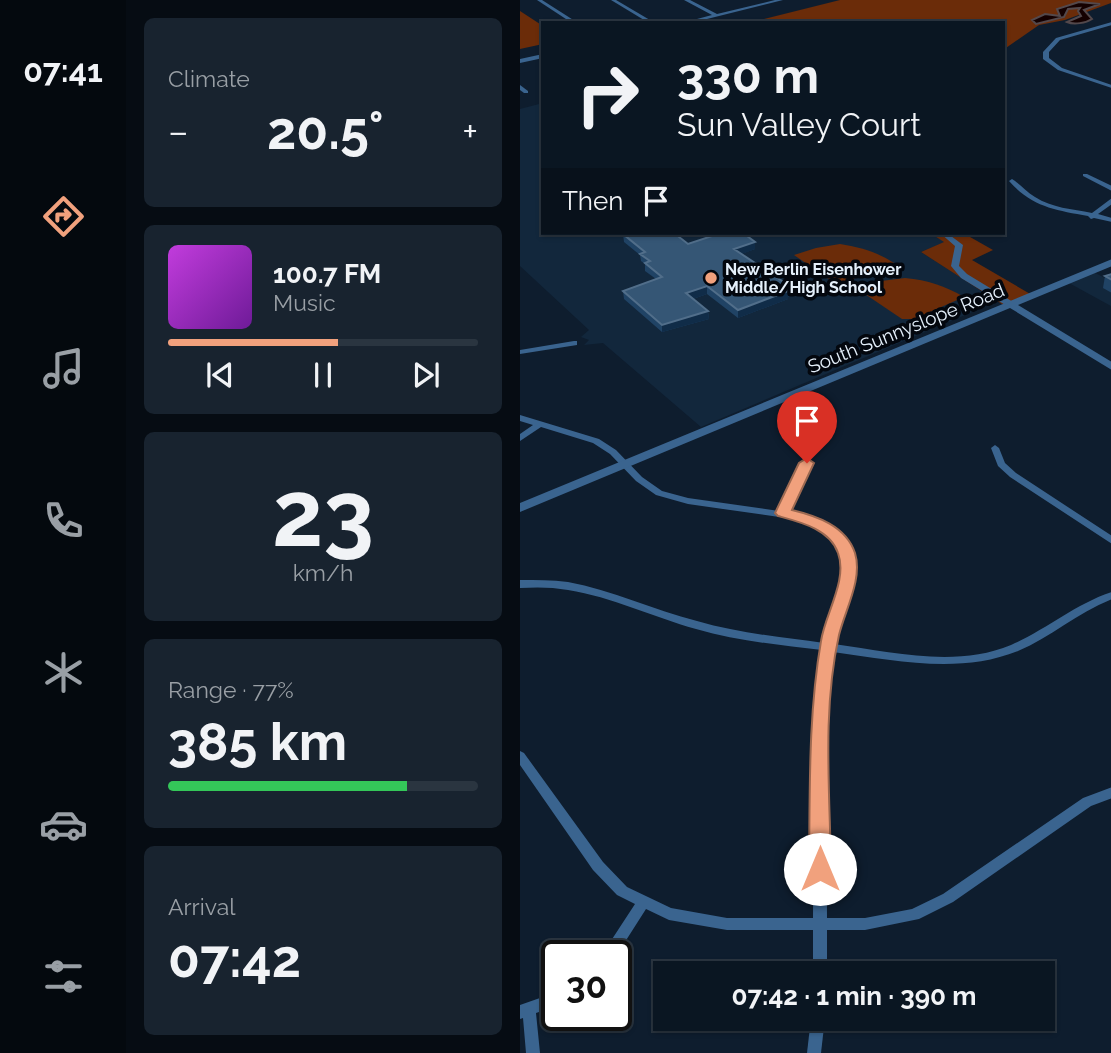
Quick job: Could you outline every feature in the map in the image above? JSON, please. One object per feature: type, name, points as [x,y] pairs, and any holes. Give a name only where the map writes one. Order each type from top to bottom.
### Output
[{"type":"street","points":[[539,0],[573,21]]},
{"type":"street","points":[[613,0],[650,21]]},
{"type":"street","points":[[686,0],[716,15]]},
{"type":"street","points":[[760,0],[781,10]]},
{"type":"street","points":[[692,21],[781,0]]},
{"type":"street","points":[[1111,23],[1058,39],[1050,46],[1046,59],[1051,65],[1078,78],[1111,87]]},
{"type":"street","points":[[1077,33],[1092,39]]},
{"type":"street","points":[[520,61],[541,56]]},
{"type":"street","points":[[520,87],[526,92]]},
{"type":"street","points":[[1085,176],[1111,189]]},
{"type":"street","points":[[1012,181],[1023,194],[1034,201],[1111,220]]},
{"type":"street","points":[[1091,217],[1111,200]]},
{"type":"street","points":[[1091,217],[1111,226]]},
{"type":"street","points":[[946,235],[959,245],[955,266],[964,276],[1111,367]]},
{"type":"street","name":"South Sunnyslope Road","points":[[520,508],[1111,262]]},
{"type":"street","points":[[520,352],[574,343]]},
{"type":"street","points":[[520,418],[589,438],[613,452],[647,486],[668,496],[783,513],[822,525],[841,543],[848,557],[849,577],[828,647],[820,702],[820,961]]},
{"type":"street","points":[[520,438],[539,424]]},
{"type":"street","points":[[995,448],[1001,464],[1013,475],[1111,541]]},
{"type":"street","points":[[783,513],[807,463]]},
{"type":"street","points":[[520,584],[542,582],[579,586],[700,626],[922,660],[978,658],[1015,649],[1093,602],[1111,595]]},
{"type":"street","points":[[520,756],[598,866],[622,891],[669,914],[703,922],[879,923],[914,915],[934,906],[1087,802],[1111,792]]},
{"type":"street","points":[[619,940],[643,903]]},
{"type":"street","points":[[533,1053],[524,1011],[541,1005]]},
{"type":"street","points":[[814,1053],[817,1031]]},
{"type":"shaded area","points":[[840,0],[1111,0],[1111,3],[1065,20],[1039,25],[1005,49],[1005,21],[756,21]]},
{"type":"shaded area","points":[[1079,2],[1100,4],[1084,10],[1092,19],[1087,22],[1067,22],[1081,16],[1078,11],[1080,8],[1068,9],[1064,17],[1036,24],[1032,20],[1045,14],[1060,16],[1057,9]]},
{"type":"shaded area","points":[[520,11],[541,25],[541,44],[520,49]]},
{"type":"shaded area","points":[[541,104],[541,235],[933,235],[945,242],[921,252],[998,301],[701,427],[603,343],[584,345],[589,340],[581,337],[589,330],[520,266],[520,109]]},
{"type":"shaded area","points":[[933,235],[967,235],[993,250],[972,260],[1032,295],[1005,306],[921,252],[944,242]]},
{"type":"shaded area","points":[[840,244],[868,250],[894,263],[845,282],[833,282],[794,255]]},
{"type":"shaded area","points":[[1091,271],[1111,281],[1111,306],[1069,283]]},
{"type":"shaded area","points":[[905,278],[936,284],[964,297],[914,319],[902,319],[859,290],[881,281]]},
{"type":"building","name":"New Berlin Eisenhower Middle/High School","points":[[624,235],[677,235],[688,244],[715,235],[746,235],[755,242],[734,249],[791,287],[785,290],[788,291],[738,310],[707,286],[686,293],[708,311],[662,325],[623,291],[662,277],[645,263],[650,261],[640,254],[645,252]]},
{"type":"place","name":"New Berlin Eisenhower Middle/High School","points":[[711,278]]},
{"type":"route","points":[[807,463],[783,513],[813,521],[834,534],[846,550],[850,568],[830,636],[820,702],[820,869]]}]
